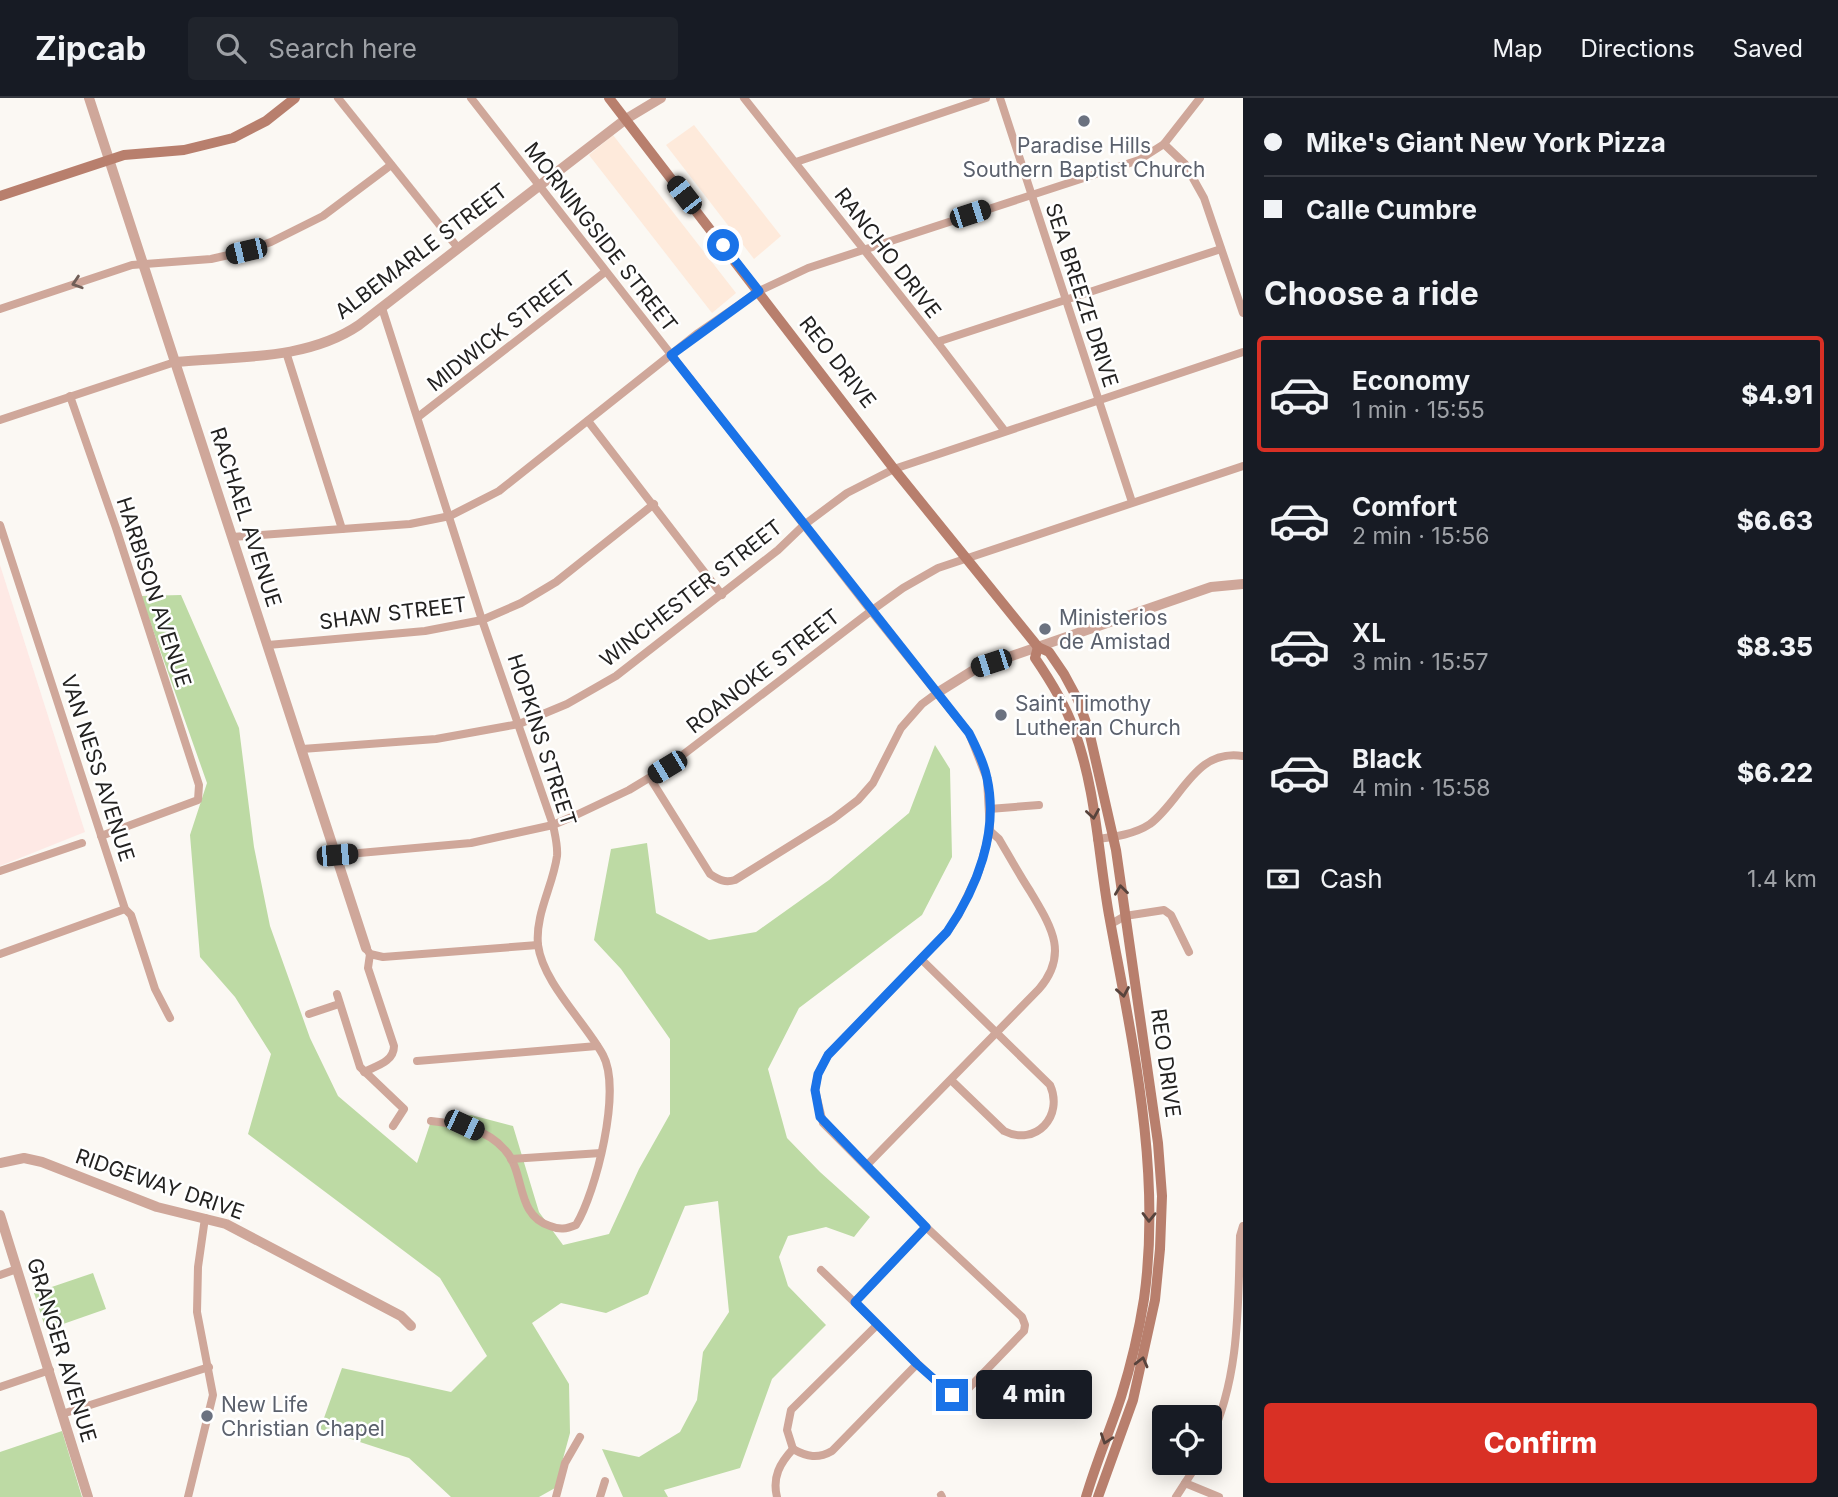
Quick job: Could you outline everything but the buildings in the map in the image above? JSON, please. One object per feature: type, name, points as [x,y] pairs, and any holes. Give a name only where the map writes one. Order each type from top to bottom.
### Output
[{"type":"main road","points":[[0,197],[124,155],[184,150],[233,138],[266,121],[295,98]]},
{"type":"main road","name":"REO DRIVE","points":[[609,98],[894,469],[1038,647],[1049,652],[1078,700],[1089,732],[1113,837],[1158,1143],[1162,1196],[1156,1300],[1133,1400],[1098,1497]]},
{"type":"main road","name":"REO DRIVE","points":[[1038,647],[1035,658],[1065,707],[1079,743],[1086,772],[1135,1061],[1147,1146],[1150,1197],[1144,1299],[1122,1395],[1086,1497]]},
{"type":"street","name":"RACHAEL AVENUE","points":[[89,98],[368,951]]},
{"type":"street","points":[[338,98],[458,248]]},
{"type":"street","name":"MORNINGSIDE STREET","points":[[471,98],[969,733],[987,779],[990,831],[979,871],[958,916],[947,932],[828,1055],[818,1074],[815,1090],[820,1117],[926,1227],[1024,1319],[1022,1334],[965,1392],[949,1394],[917,1364]]},
{"type":"street","name":"ALBEMARLE STREET","points":[[175,362],[309,348],[350,331],[626,120],[661,98]]},
{"type":"street","name":"RANCHO DRIVE","points":[[744,98],[1003,430]]},
{"type":"street","points":[[796,162],[986,98]]},
{"type":"street","name":"SEA BREEZE DRIVE","points":[[1000,98],[1132,502]]},
{"type":"street","points":[[232,537],[410,524],[450,516],[499,491],[671,355],[759,291],[808,268],[861,249],[1139,159],[1164,144],[1200,98]]},
{"type":"street","points":[[1164,144],[1185,164],[1209,210],[1243,313]]},
{"type":"street","points":[[0,309],[132,265],[211,259],[271,242],[323,216],[391,165]]},
{"type":"street","points":[[937,342],[1222,248]]},
{"type":"street","name":"MIDWICK STREET","points":[[418,417],[605,272]]},
{"type":"street","name":"HOPKINS STREET","points":[[382,308],[482,620],[553,825],[557,857],[542,911],[538,945],[555,985],[597,1046],[606,1064],[611,1090],[601,1153],[586,1205],[576,1225],[564,1230],[545,1225],[531,1214],[525,1205],[518,1171],[498,1143],[464,1125],[432,1121]]},
{"type":"street","points":[[286,352],[342,529]]},
{"type":"street","name":"WINCHESTER STREET","points":[[302,748],[436,739],[519,724],[566,704],[616,677],[847,493],[894,469],[1003,430],[1243,352]]},
{"type":"street","points":[[0,420],[175,362]]},
{"type":"street","name":"HARBISON AVENUE","points":[[70,396],[116,528],[199,785],[198,800],[101,836]]},
{"type":"street","points":[[588,421],[722,595]]},
{"type":"street","name":"ROANOKE STREET","points":[[337,855],[471,843],[553,825],[650,778],[871,611],[938,568],[1243,466]]},
{"type":"street","name":"SHAW STREET","points":[[268,645],[425,631],[482,620],[521,603],[556,582],[654,505]]},
{"type":"street","name":"VAN NESS AVENUE","points":[[0,525],[125,909],[131,915],[159,998],[170,1018]]},
{"type":"street","points":[[650,778],[708,870],[719,880],[735,880],[858,800],[873,783],[901,728],[922,704],[976,668],[1211,587],[1227,583],[1243,584]]},
{"type":"street","points":[[1097,839],[1147,826],[1206,762],[1224,755],[1243,756]]},
{"type":"street","points":[[989,809],[1039,804]]},
{"type":"street","points":[[866,1166],[1044,984],[1054,964],[1056,950],[1050,923],[999,839],[990,831]]},
{"type":"street","points":[[0,871],[82,843]]},
{"type":"street","points":[[0,954],[125,909]]},
{"type":"street","points":[[1111,924],[1125,916],[1164,910],[1171,915],[1189,953]]},
{"type":"street","points":[[364,1072],[394,1054],[394,1046],[368,968],[368,951],[383,957],[538,945]]},
{"type":"street","points":[[921,959],[1050,1085],[1055,1105],[1046,1125],[1030,1135],[1009,1133],[951,1080]]},
{"type":"street","points":[[337,995],[360,1068],[404,1109],[393,1126]]},
{"type":"street","points":[[309,1014],[339,1004]]},
{"type":"street","points":[[417,1061],[597,1046]]},
{"type":"street","points":[[511,1159],[601,1153]]},
{"type":"street","name":"RIDGEWAY DRIVE","points":[[0,1164],[24,1158],[42,1162],[157,1207],[226,1224],[401,1316],[411,1326]]},
{"type":"street","name":"GRANGER AVENUE","points":[[0,1214],[88,1497]]},
{"type":"street","points":[[188,1497],[214,1395],[197,1312],[197,1275],[205,1218]]},
{"type":"street","points":[[1221,1405],[1232,1373],[1237,1331],[1240,1236],[1243,1226]]},
{"type":"street","points":[[855,1302],[926,1227]]},
{"type":"street","points":[[0,1275],[17,1269]]},
{"type":"street","points":[[793,1449],[811,1456],[822,1456],[832,1451],[917,1364],[821,1270]]},
{"type":"street","points":[[793,1449],[787,1430],[791,1410],[877,1325]]},
{"type":"street","points":[[62,1414],[209,1367]]},
{"type":"street","points":[[0,1387],[50,1370]]},
{"type":"street","points":[[556,1497],[565,1463],[580,1437]]},
{"type":"street","points":[[777,1497],[775,1482],[778,1469],[793,1449]]},
{"type":"street","points":[[1176,1497],[1190,1475]]},
{"type":"street","points":[[600,1497],[605,1480]]},
{"type":"street","points":[[1185,1483],[1219,1497]]},
{"type":"shaded area","points":[[694,125],[781,236],[754,259],[666,145]]},
{"type":"shaded area","points":[[613,135],[736,293],[712,313],[589,155]]},
{"type":"shaded area","points":[[0,565],[85,832],[0,866]]},
{"type":"green space","points":[[181,595],[239,728],[254,847],[270,926],[310,1038],[338,1096],[417,1163],[431,1121],[471,1115],[513,1126],[539,1212],[563,1245],[609,1234],[639,1169],[670,1114],[670,1039],[621,969],[594,940],[611,849],[647,843],[656,913],[709,940],[756,932],[829,880],[909,813],[935,745],[950,769],[952,857],[922,915],[799,1008],[768,1069],[787,1138],[870,1217],[854,1237],[826,1227],[788,1236],[779,1257],[788,1286],[826,1325],[772,1379],[740,1468],[664,1490],[668,1497],[623,1497],[602,1449],[639,1457],[680,1432],[697,1400],[703,1352],[729,1312],[718,1201],[685,1206],[648,1294],[606,1313],[561,1303],[532,1323],[569,1384],[570,1433],[555,1488],[539,1497],[451,1497],[409,1458],[320,1429],[342,1368],[451,1392],[487,1356],[440,1278],[248,1134],[271,1054],[235,997],[200,957],[190,835],[207,783],[141,596]]},
{"type":"green space","points":[[93,1273],[106,1309],[46,1330],[34,1293]]},
{"type":"green space","points":[[62,1431],[82,1497],[0,1497],[0,1452]]},
{"type":"place","name":"Paradise Hills Southern Baptist Church","points":[[1084,121]]},
{"type":"place","name":"Ministerios de Amistad","points":[[1045,629]]},
{"type":"place","name":"Saint Timothy Lutheran Church","points":[[1001,715]]},
{"type":"place","name":"New Life Christian Chapel","points":[[207,1416]]},
{"type":"route","points":[[723,245],[759,291],[671,355],[913,664],[950,707],[969,733],[987,779],[990,831],[979,871],[958,916],[947,932],[828,1055],[818,1074],[815,1090],[823,1123],[926,1227],[855,1302],[952,1395]]}]
